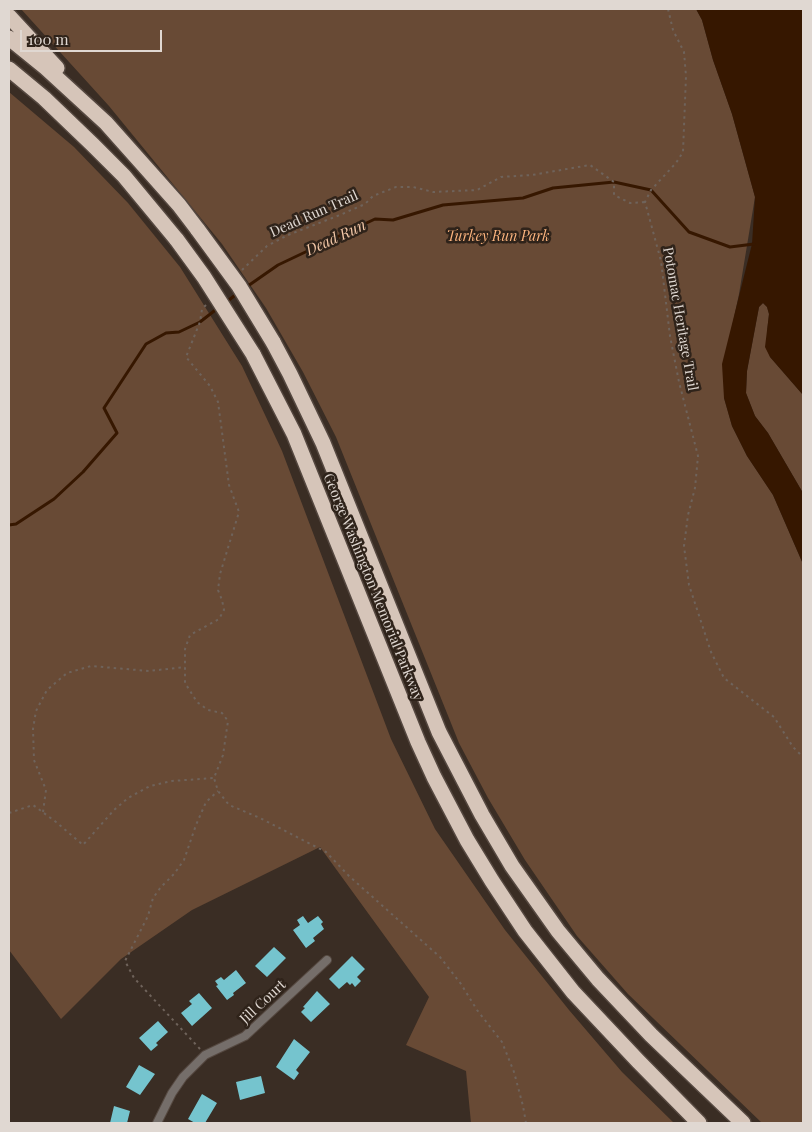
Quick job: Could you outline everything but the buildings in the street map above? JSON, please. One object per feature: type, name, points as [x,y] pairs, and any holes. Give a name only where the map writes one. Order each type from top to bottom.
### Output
[{"type":"highway","points":[[9,16],[95,112]]},
{"type":"highway","points":[[9,38],[95,112]]},
{"type":"highway","name":"George Washington Memorial Parkway","points":[[9,69],[44,98],[124,176],[204,277],[252,354],[294,434],[418,742],[467,840],[525,931],[573,992],[699,1123]]},
{"type":"highway","name":"George Washington Memorial Parkway","points":[[95,112],[135,154],[198,230],[239,286],[273,342],[323,443],[439,732],[482,815],[523,882],[558,931],[598,979],[636,1020],[743,1123]]},
{"type":"street","name":"Jill Court","points":[[157,1123],[172,1092],[183,1077],[205,1054],[245,1036],[326,960]]},
{"type":"path","points":[[645,202],[650,190],[676,163],[683,152],[686,76],[684,52],[673,30],[668,9]]},
{"type":"path","name":"Dead Run Trail","points":[[238,274],[267,246],[288,234],[340,216],[364,204],[373,196],[396,186],[413,186],[433,192],[477,190],[501,178],[532,175],[590,165],[614,182],[614,195],[630,203],[645,202]]},
{"type":"path","name":"Potomac Heritage Trail","points":[[645,202],[661,261],[670,336],[679,382],[698,456],[695,488],[688,515],[684,546],[689,585],[711,652],[724,678],[774,717],[803,757]]},
{"type":"path","points":[[210,302],[202,308],[200,322],[186,357],[210,386],[218,402],[229,485],[239,512],[220,574],[218,590],[224,610],[219,619],[190,635],[185,649],[185,682],[197,702],[208,710],[222,713],[228,721],[223,755],[214,778],[218,791],[229,805],[260,818],[326,852],[380,905],[440,957],[502,1042],[514,1072],[526,1123]]},
{"type":"path","points":[[43,812],[46,790],[34,760],[33,729],[36,710],[47,690],[67,674],[91,666],[149,672],[185,667]]},
{"type":"path","points":[[9,813],[33,805],[83,846],[98,826],[114,810],[128,798],[150,786],[172,780],[214,778]]},
{"type":"path","points":[[205,1054],[134,978],[126,962],[148,916],[153,898],[184,860],[206,802],[218,791]]},
{"type":"green space","name":"Turkey Run Park","points":[[21,9],[696,9],[702,20],[713,60],[732,114],[755,197],[732,327],[724,398],[732,426],[747,456],[773,495],[803,564],[803,1123],[762,1123],[628,994],[577,936],[525,860],[488,798],[459,743],[336,437],[303,372],[266,308],[222,244],[109,106]]},
{"type":"green space","points":[[9,92],[74,147],[128,203],[180,267],[242,366],[282,451],[391,739],[435,829],[505,930],[569,1010],[622,1072],[674,1123],[471,1123],[466,1071],[406,1045],[429,997],[320,847],[192,910],[121,959],[61,1019],[9,950]]},
{"type":"green space","points":[[763,303],[767,307],[769,314],[767,332],[770,357],[803,395],[803,493],[768,433],[755,416],[746,393],[747,371],[759,307]]},
{"type":"shaded area","points":[[696,9],[803,9],[803,395],[770,357],[765,347],[769,314],[767,307],[763,303],[759,307],[747,371],[746,393],[755,416],[768,433],[803,493],[803,564],[773,495],[747,456],[732,426],[724,398],[722,364],[752,244],[755,197],[732,114],[713,60],[702,20]]},
{"type":"waterway","name":"Dead Run","points":[[245,288],[278,265],[375,219],[393,220],[443,205],[523,198],[553,188],[614,182],[651,190],[689,232],[730,247],[754,244]]},
{"type":"waterway","name":"Dead Run","points":[[225,303],[238,293]]},
{"type":"waterway","name":"Dead Run","points":[[9,525],[16,524],[54,499],[83,472],[117,433],[104,408],[146,344],[166,333],[179,332],[200,322],[218,308]]}]
